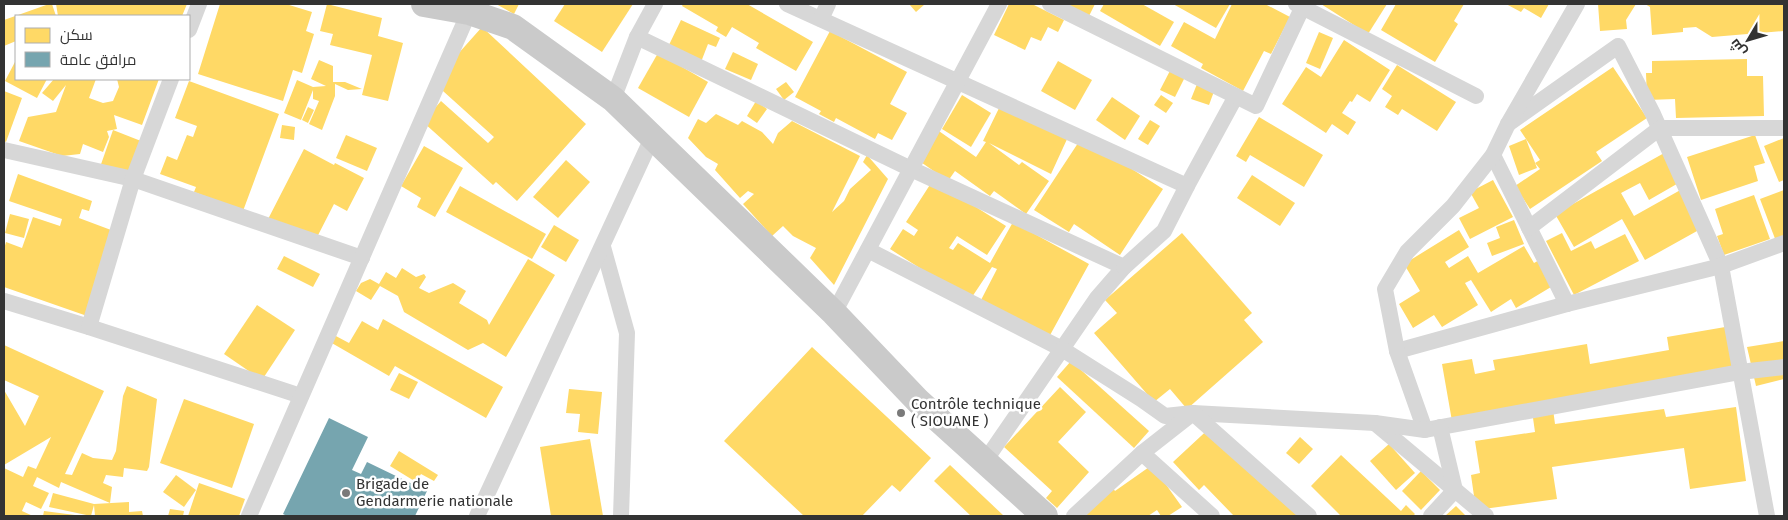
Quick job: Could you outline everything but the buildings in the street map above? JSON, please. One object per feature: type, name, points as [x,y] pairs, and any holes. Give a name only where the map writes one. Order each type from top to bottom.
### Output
[{"type":"main road","points":[[424,4],[469,12],[513,27],[613,99],[834,313],[918,401],[1045,516]]},
{"type":"street","points":[[190,27],[198,4]]},
{"type":"street","points":[[613,99],[637,37],[655,4]]},
{"type":"street","points":[[787,4],[1187,186]]},
{"type":"street","points":[[821,19],[828,4]]},
{"type":"street","points":[[834,313],[999,4]]},
{"type":"street","points":[[1050,4],[1256,106],[1301,5],[1476,96]]},
{"type":"street","points":[[1455,490],[1432,428],[1397,351],[1385,289],[1407,252],[1453,206],[1493,155],[1508,124],[1577,4]]},
{"type":"street","points":[[249,516],[469,12]]},
{"type":"street","points":[[637,37],[911,169],[1124,267]]},
{"type":"street","points":[[1508,124],[1618,46],[1660,128],[1721,266],[1766,516]]},
{"type":"street","points":[[89,327],[133,179],[171,80]]},
{"type":"street","points":[[984,461],[1097,298],[1124,267],[1164,231],[1236,96]]},
{"type":"street","points":[[1529,228],[1660,128],[1784,128]]},
{"type":"street","points":[[477,516],[652,138]]},
{"type":"street","points":[[4,150],[133,179],[362,258]]},
{"type":"street","points":[[1493,155],[1567,304]]},
{"type":"street","points":[[1397,351],[1567,304],[1721,266],[1784,242]]},
{"type":"street","points":[[603,247],[628,333],[621,516]]},
{"type":"street","points":[[868,250],[1062,349],[1165,416],[1193,413],[1432,428],[1740,372],[1784,367]]},
{"type":"street","points":[[4,302],[89,327],[302,396]]},
{"type":"street","points":[[1074,516],[1142,454],[1193,413]]},
{"type":"street","points":[[1193,413],[1309,516]]},
{"type":"street","points":[[1375,423],[1486,516]]},
{"type":"street","points":[[1142,454],[1212,516]]},
{"type":"street","points":[[1431,516],[1455,490]]},
{"type":"place","name":"Contrôle technique ( SIOUANE )","points":[[901,413]]},
{"type":"place","name":"Brigade de Gendarmerie nationale","points":[[346,493]]}]
